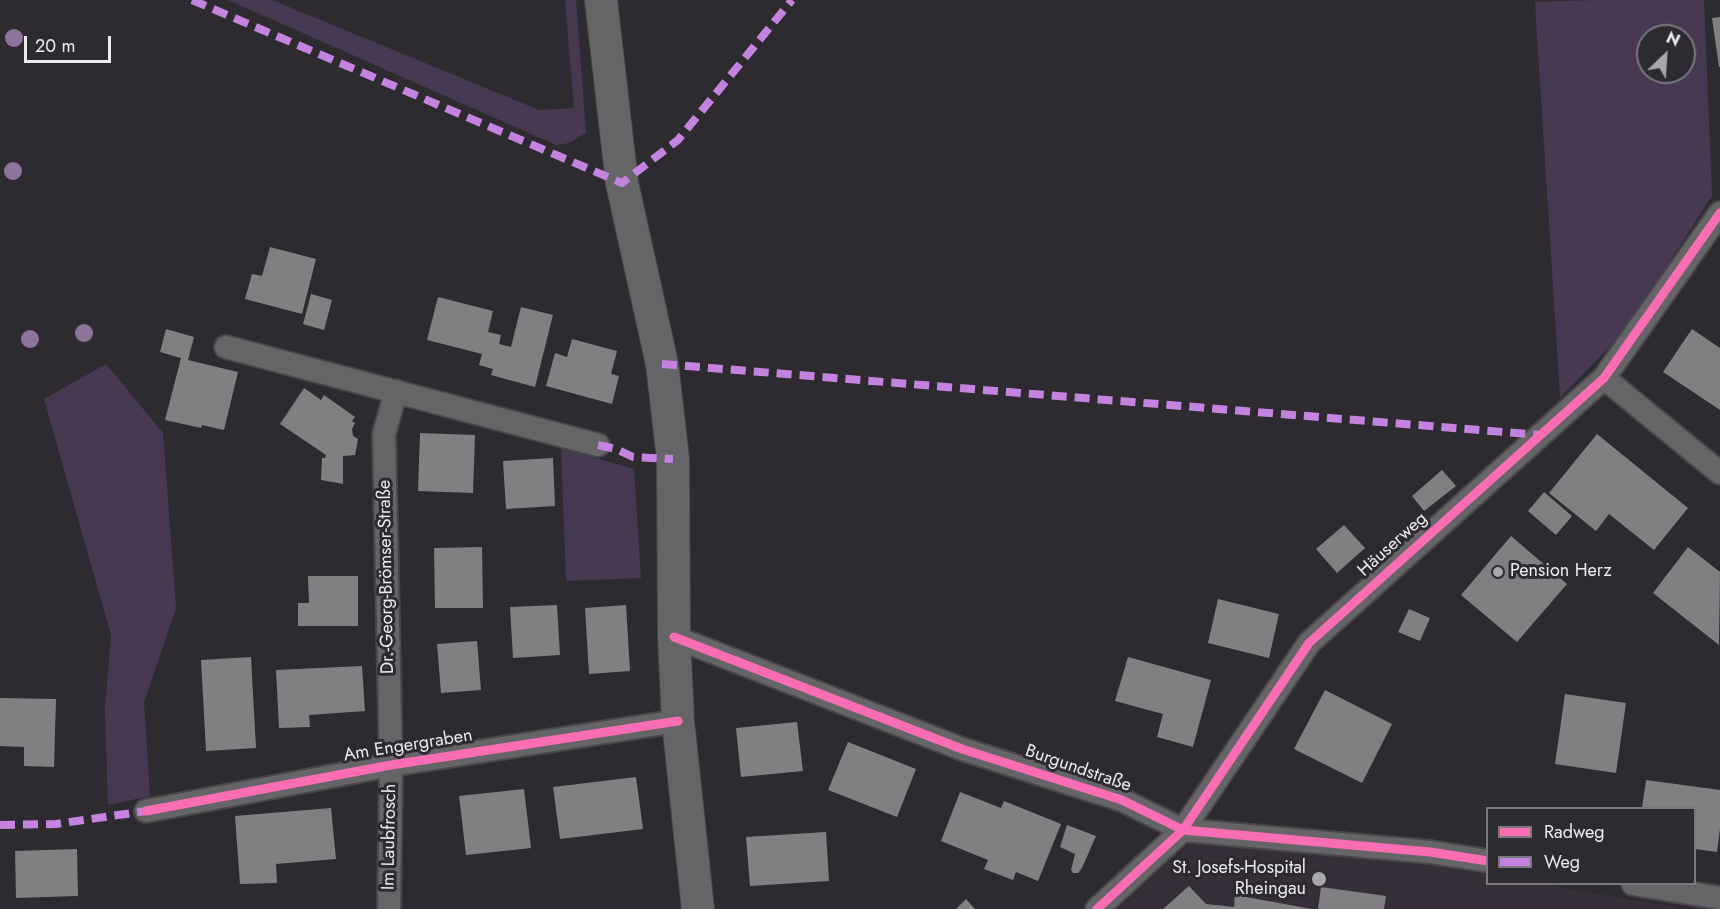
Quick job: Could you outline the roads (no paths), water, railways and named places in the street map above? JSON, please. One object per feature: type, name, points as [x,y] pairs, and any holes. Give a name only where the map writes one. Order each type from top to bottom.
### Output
[{"type":"main road","points":[[601,0],[622,183],[662,364],[673,459],[674,637],[678,721],[698,909]]},
{"type":"street","name":"Häuserweg","points":[[1097,909],[1183,830],[1309,643],[1604,378],[1720,213]]},
{"type":"street","points":[[226,347],[598,445]]},
{"type":"street","points":[[1604,378],[1720,473]]},
{"type":"street","name":"Dr.-Georg-Brömser-Straße","points":[[391,765],[384,434],[396,392]]},
{"type":"street","name":"Burgundstraße","points":[[674,637],[962,749],[1122,800],[1183,830],[1430,852],[1486,861]]},
{"type":"street","name":"Am Engergraben","points":[[146,811],[391,765],[678,721]]},
{"type":"street","name":"Im Laubfrosch","points":[[389,909],[391,765]]},
{"type":"street","points":[[1639,885],[1720,898]]},
{"type":"place","name":"Pension Herz","points":[[1498,572]]},
{"type":"place","name":"St. Josefs-Hospital Rheingau","points":[[1319,879]]}]
